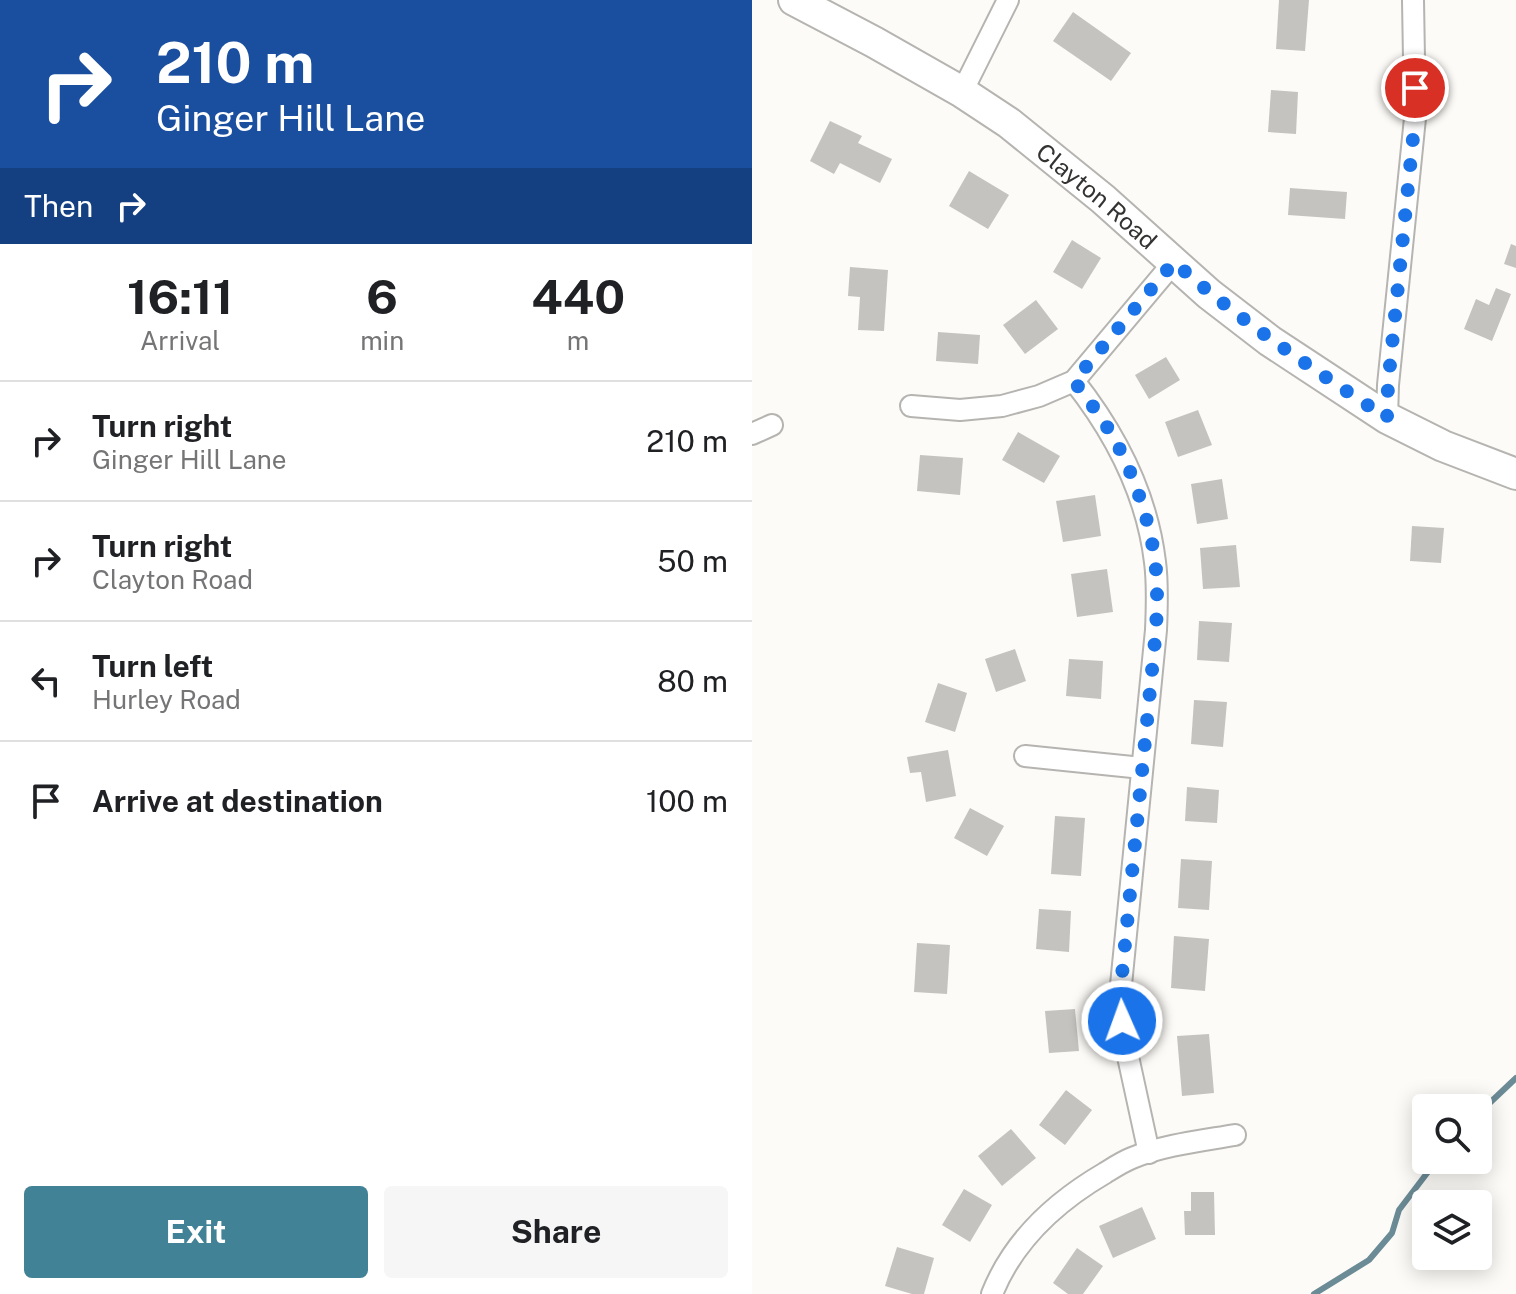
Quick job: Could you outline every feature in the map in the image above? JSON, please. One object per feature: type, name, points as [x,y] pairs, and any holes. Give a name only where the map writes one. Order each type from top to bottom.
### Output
[{"type":"street","name":"Clayton Road","points":[[794,0],[962,92],[1009,123],[1055,159],[1209,294],[1270,341],[1387,418],[1443,446],[1516,474]]},
{"type":"street","points":[[962,92],[1008,0]]},
{"type":"street","points":[[1387,418],[1415,118],[1413,0]]},
{"type":"street","points":[[911,406],[960,410],[1002,406],[1039,396],[1074,381],[1174,262]]},
{"type":"street","points":[[1074,381],[1119,447],[1147,521],[1155,560],[1156,630],[1121,985],[1127,1052],[1149,1153]]},
{"type":"street","points":[[752,434],[772,425]]},
{"type":"street","points":[[1025,756],[1142,768]]},
{"type":"street","points":[[992,1294],[1019,1247],[1047,1214],[1091,1181],[1130,1159],[1164,1148],[1235,1135]]},
{"type":"building","points":[[1279,0],[1309,0],[1305,51],[1276,49]]},
{"type":"building","points":[[1073,12],[1131,53],[1111,81],[1053,41]]},
{"type":"building","points":[[1271,90],[1298,92],[1296,134],[1268,132]]},
{"type":"building","points":[[830,121],[862,136],[858,143],[892,159],[880,183],[840,163],[834,174],[810,161]]},
{"type":"building","points":[[969,171],[1009,195],[988,229],[949,206]]},
{"type":"building","points":[[1290,188],[1347,192],[1345,219],[1288,215]]},
{"type":"building","points":[[1072,240],[1101,258],[1082,289],[1053,272]]},
{"type":"building","points":[[1511,244],[1516,246],[1516,268],[1504,264]]},
{"type":"building","points":[[850,267],[888,270],[884,331],[858,330],[860,297],[848,296]]},
{"type":"building","points":[[1496,288],[1511,294],[1492,341],[1464,329],[1476,299],[1489,305]]},
{"type":"building","points":[[1036,300],[1058,329],[1025,354],[1003,325]]},
{"type":"building","points":[[938,332],[980,335],[978,364],[936,361]]},
{"type":"building","points":[[1166,357],[1180,380],[1149,399],[1135,375]]},
{"type":"building","points":[[1198,410],[1212,445],[1178,457],[1165,422]]},
{"type":"building","points":[[1018,432],[1060,456],[1044,483],[1002,460]]},
{"type":"building","points":[[920,455],[963,458],[960,495],[917,491]]},
{"type":"building","points":[[1222,479],[1228,519],[1197,524],[1191,484]]},
{"type":"building","points":[[1095,495],[1101,536],[1063,542],[1056,501]]},
{"type":"building","points":[[1412,526],[1444,528],[1441,563],[1410,561]]},
{"type":"building","points":[[1236,545],[1240,587],[1203,589],[1200,548]]},
{"type":"building","points":[[1107,569],[1113,612],[1077,617],[1071,574]]},
{"type":"building","points":[[1199,621],[1232,623],[1229,662],[1197,660]]},
{"type":"building","points":[[1015,649],[1026,681],[996,692],[985,659]]},
{"type":"building","points":[[1069,659],[1103,661],[1101,699],[1066,696]]},
{"type":"building","points":[[938,683],[967,693],[955,732],[925,722]]},
{"type":"building","points":[[1194,700],[1227,702],[1223,747],[1191,744]]},
{"type":"building","points":[[948,750],[956,796],[926,802],[921,772],[910,773],[907,757]]},
{"type":"building","points":[[1187,787],[1219,790],[1217,823],[1185,821]]},
{"type":"building","points":[[970,808],[1004,826],[987,856],[954,838]]},
{"type":"building","points":[[1055,816],[1085,818],[1081,876],[1051,874]]},
{"type":"building","points":[[1181,859],[1212,861],[1209,910],[1178,908]]},
{"type":"building","points":[[1039,909],[1071,911],[1069,952],[1036,949]]},
{"type":"building","points":[[1174,936],[1209,939],[1205,991],[1171,988]]},
{"type":"building","points":[[917,943],[950,945],[947,994],[914,992]]},
{"type":"building","points":[[1075,1009],[1079,1051],[1049,1053],[1045,1011]]},
{"type":"building","points":[[1209,1034],[1214,1093],[1182,1096],[1177,1036]]},
{"type":"building","points":[[1066,1090],[1092,1110],[1065,1145],[1039,1125]]},
{"type":"building","points":[[1011,1129],[1036,1158],[1002,1186],[978,1156]]},
{"type":"building","points":[[964,1189],[992,1205],[970,1242],[942,1225]]},
{"type":"building","points":[[1191,1192],[1214,1192],[1215,1235],[1185,1235],[1184,1211],[1191,1211]]},
{"type":"building","points":[[1142,1207],[1156,1239],[1113,1258],[1099,1226]]},
{"type":"building","points":[[897,1247],[934,1258],[924,1294],[912,1294],[885,1286]]},
{"type":"building","points":[[1077,1248],[1103,1266],[1083,1294],[1068,1294],[1053,1283]]},
{"type":"waterway","points":[[1492,1101],[1516,1078]]},
{"type":"waterway","points":[[1314,1294],[1369,1260],[1392,1233],[1399,1210],[1426,1174]]},
{"type":"route","points":[[1122,1021],[1121,985],[1156,630],[1155,560],[1147,521],[1119,447],[1074,381],[1174,262],[1209,294],[1270,341],[1387,418],[1415,118],[1415,88]]}]
